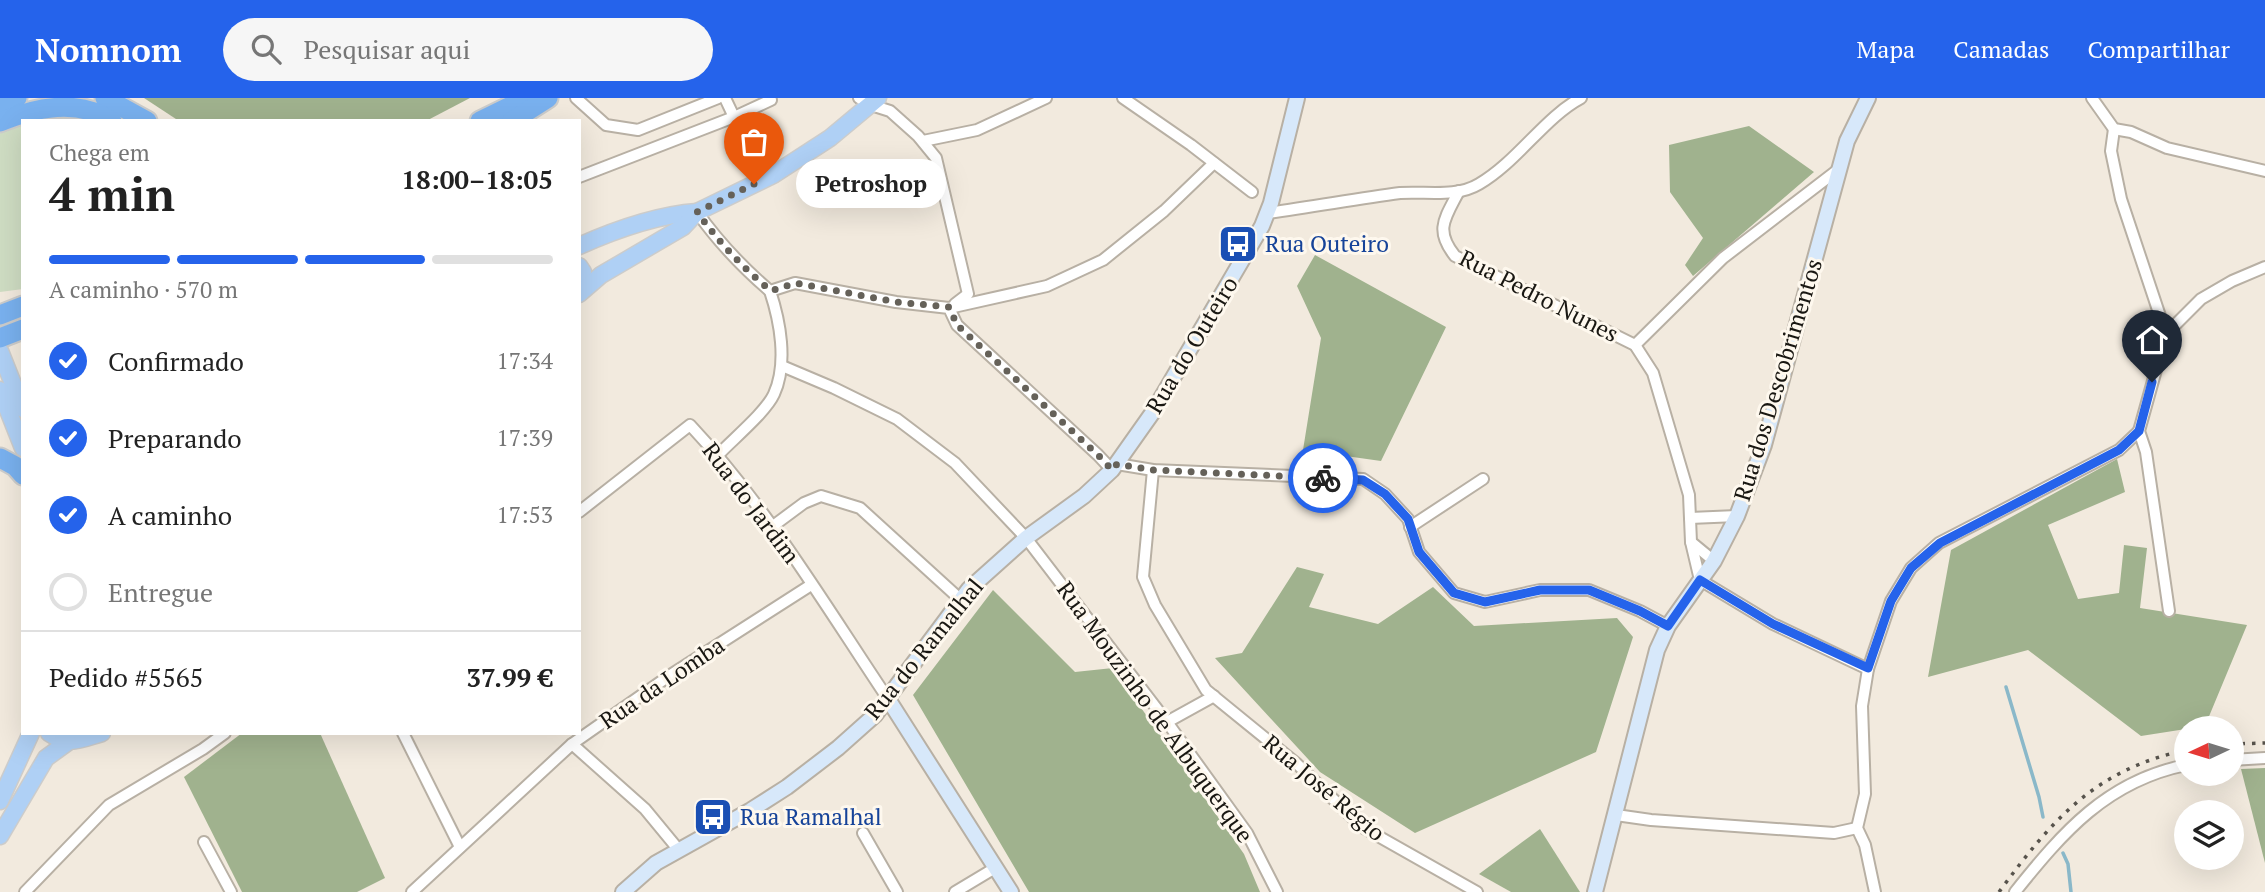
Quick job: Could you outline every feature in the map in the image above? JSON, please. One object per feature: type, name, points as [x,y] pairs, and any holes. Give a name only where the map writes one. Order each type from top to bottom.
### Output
[{"type":"highway","points":[[0,104],[17,98]]},
{"type":"highway","points":[[105,98],[143,119]]},
{"type":"highway","points":[[486,119],[538,100]]},
{"type":"highway","points":[[514,119],[538,100]]},
{"type":"highway","points":[[0,122],[43,107],[62,105],[79,105],[108,119]]},
{"type":"highway","points":[[0,315],[21,306]]},
{"type":"highway","points":[[0,338],[21,330]]},
{"type":"highway","points":[[0,458],[21,473]]},
{"type":"main road","points":[[581,245],[613,231],[674,214],[697,212],[773,175],[830,138],[869,100]]},
{"type":"main road","points":[[581,292],[601,275],[683,227],[697,212]]},
{"type":"main road","points":[[581,269],[581,286]]},
{"type":"main road","points":[[0,351],[21,403]]},
{"type":"main road","points":[[0,390],[21,443]]},
{"type":"main road","points":[[0,801],[31,735]]},
{"type":"main road","points":[[53,735],[68,742]]},
{"type":"main road","points":[[0,836],[46,758],[68,742],[86,740],[96,735]]},
{"type":"street","points":[[576,98],[606,125],[638,130],[693,103],[718,98]]},
{"type":"street","points":[[725,98],[734,117]]},
{"type":"street","points":[[923,141],[978,130],[1046,98]]},
{"type":"street","points":[[1123,98],[1252,192]]},
{"type":"street","name":"Rua do Outeiro","points":[[1084,496],[1114,467],[1153,412],[1240,265],[1267,213],[1297,98]]},
{"type":"street","points":[[1267,213],[1403,193],[1459,191],[1478,186],[1518,154],[1569,104],[1581,98]]},
{"type":"street","name":"Rua dos Descobrimentos","points":[[1595,892],[1651,668],[1668,626],[1714,561],[1737,516],[1764,445],[1847,141],[1868,98]]},
{"type":"street","points":[[2092,98],[2114,129],[2111,151],[2121,199],[2166,334]]},
{"type":"street","points":[[581,176],[771,100]]},
{"type":"street","points":[[869,100],[890,111],[923,141],[936,158],[968,294],[949,307]]},
{"type":"street","points":[[2114,129],[2131,132],[2166,148],[2265,171]]},
{"type":"street","points":[[771,291],[795,283],[896,302],[949,307],[1047,286],[1102,260],[1164,211],[1214,163]]},
{"type":"street","points":[[1635,345],[1723,258],[1839,169]]},
{"type":"street","name":"Rua Pedro Nunes","points":[[1459,191],[1444,221],[1444,243],[1455,256],[1635,345],[1653,373],[1689,495],[1691,542],[1700,580]]},
{"type":"street","points":[[697,212],[740,264],[771,291],[777,311],[782,366],[774,395],[718,455]]},
{"type":"street","points":[[1875,892],[1865,845],[1857,828],[1865,794],[1862,706],[1868,668],[1891,601],[1911,568],[1940,543],[2119,450],[2139,431],[2166,334],[2200,299],[2265,267]]},
{"type":"street","points":[[949,307],[957,325],[1114,467],[1363,480],[1385,494],[1408,519],[1419,552],[1454,593],[1485,602],[1540,590],[1589,590],[1668,626]]},
{"type":"street","name":"Rua Mouzinho de Albuquerque","points":[[782,366],[897,419],[955,463],[1026,538],[1167,722],[1247,833],[1277,892]]},
{"type":"street","name":"Rua do Jardim","points":[[581,510],[690,425],[718,455],[773,526],[888,699]]},
{"type":"street","points":[[2139,431],[2146,452],[2169,611]]},
{"type":"street","name":"Rua José Régio","points":[[1153,470],[1143,577],[1161,616],[1206,690],[1297,764],[1362,827],[1476,892]]},
{"type":"street","points":[[1410,527],[1483,479]]},
{"type":"street","points":[[773,526],[804,502],[821,496],[860,508],[961,600]]},
{"type":"street","name":"Rua do Ramalhal","points":[[623,892],[656,863],[751,810],[821,763],[875,715],[982,576],[1026,538],[1084,496]]},
{"type":"street","points":[[1690,518],[1737,516]]},
{"type":"street","points":[[1691,542],[1714,561]]},
{"type":"street","points":[[1700,580],[1773,624],[1868,668]]},
{"type":"street","name":"Rua da Lomba","points":[[411,892],[572,744],[669,676],[811,585]]},
{"type":"street","points":[[1167,722],[1214,696]]},
{"type":"street","points":[[888,699],[1012,892]]},
{"type":"street","points":[[24,892],[109,805],[222,735]]},
{"type":"street","points":[[404,735],[460,847]]},
{"type":"street","points":[[572,744],[645,809],[678,849]]},
{"type":"street","points":[[2244,759],[2265,758]]},
{"type":"street","points":[[2015,892],[2056,843],[2102,801],[2153,774],[2174,768]]},
{"type":"street","points":[[1616,815],[1651,820],[1834,833],[1857,828]]},
{"type":"street","points":[[863,833],[897,892]]},
{"type":"street","points":[[204,842],[231,892]]},
{"type":"street","points":[[955,892],[995,868]]},
{"type":"green space","points":[[144,98],[470,98],[430,119],[176,119]]},
{"type":"green space","points":[[43,113],[87,119],[27,119]]},
{"type":"green space","points":[[21,121],[21,289],[0,292],[0,129]]},
{"type":"green space","points":[[1749,126],[1814,172],[1693,276],[1685,265],[1703,238],[1670,192],[1669,145]]},
{"type":"green space","points":[[1315,255],[1446,327],[1381,461],[1303,450],[1321,338],[1297,286]]},
{"type":"green space","points":[[2117,459],[2125,492],[2048,525],[2078,599],[2119,593],[2124,545],[2147,548],[2140,608],[2247,625],[2209,716],[2174,716],[2174,731],[2141,736],[2028,650],[1928,677],[1951,550]]},
{"type":"green space","points":[[1297,567],[1324,574],[1309,607],[1378,624],[1433,587],[1474,626],[1617,618],[1633,637],[1596,752],[1415,833],[1320,772],[1215,658],[1242,653]]},
{"type":"green space","points":[[993,590],[1075,672],[1113,668],[1244,854],[1260,892],[1029,892],[913,695]]},
{"type":"green space","points":[[239,735],[321,735],[385,878],[357,892],[242,892],[184,777]]},
{"type":"green space","points":[[2265,768],[2265,863],[2244,781],[2244,769]]},
{"type":"green space","points":[[1540,829],[1580,892],[1511,892],[1479,874]]},
{"type":"waterway","points":[[2006,687],[2043,817]]},
{"type":"waterway","points":[[2063,853],[2068,864],[2071,892]]},
{"type":"railway","points":[[2244,744],[2265,743]]},
{"type":"railway","points":[[1999,892],[2038,842],[2078,802],[2125,770],[2174,753]]},
{"type":"way so far","points":[[754,184],[697,212],[740,264],[771,291],[795,283],[896,302],[949,307],[957,325],[1112,470],[1117,464],[1153,470],[1323,478]]},
{"type":"place","name":"Petroshop","points":[[754,184]]},
{"type":"place","name":"Rua Outeiro","points":[[1238,244]]},
{"type":"place","name":"Rua Ramalhal","points":[[713,817]]},
{"type":"route","points":[[1323,478],[1363,480],[1385,494],[1408,519],[1419,552],[1454,593],[1485,602],[1540,590],[1589,590],[1668,626],[1700,580],[1773,624],[1868,668],[1891,601],[1911,568],[1940,543],[2119,450],[2139,431],[2152,382]]}]
